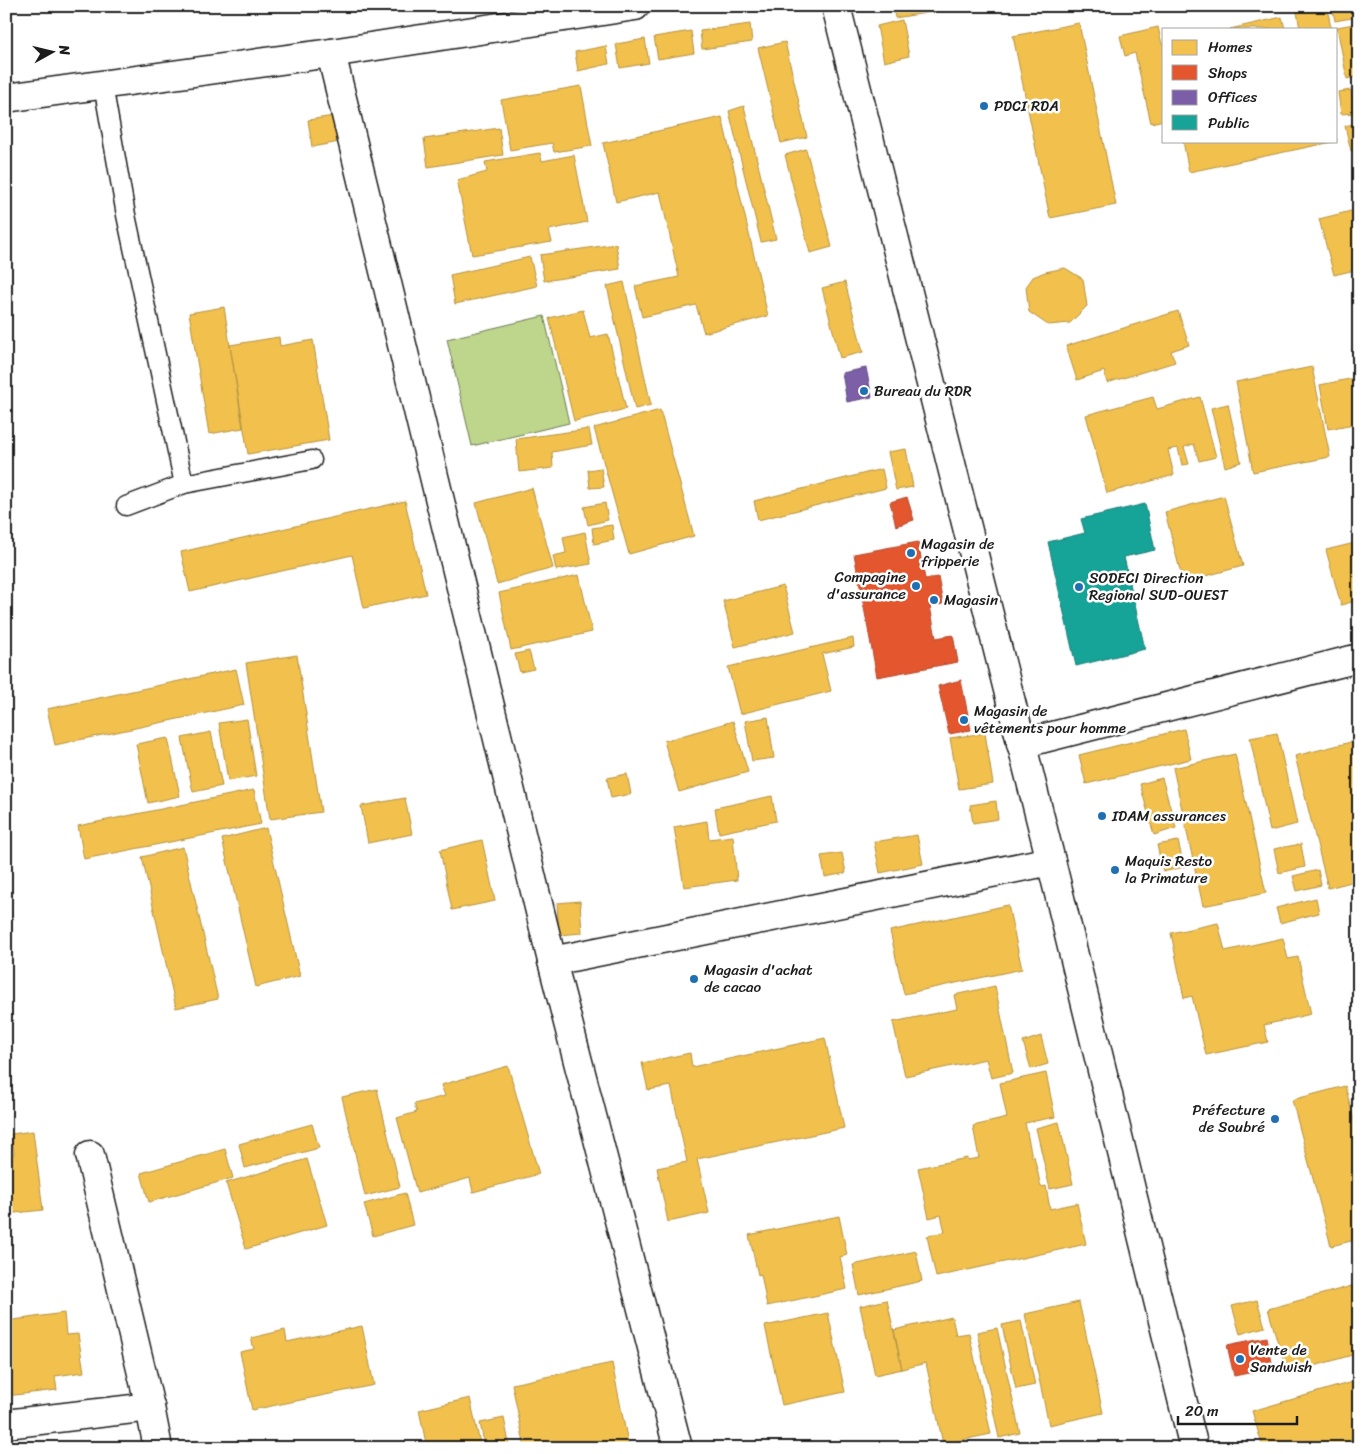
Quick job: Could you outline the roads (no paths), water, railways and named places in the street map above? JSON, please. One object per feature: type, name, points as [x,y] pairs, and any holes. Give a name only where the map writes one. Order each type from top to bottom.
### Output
[{"type":"street","points":[[6,98],[331,53],[635,6]]},
{"type":"street","points":[[836,6],[1020,744],[1051,861],[1194,1448]]},
{"type":"street","points":[[331,53],[552,961],[678,1448]]},
{"type":"street","points":[[1020,744],[1359,658]]},
{"type":"street","points":[[552,961],[1051,861]]},
{"type":"street","points":[[90,1155],[158,1448]]},
{"type":"street","points":[[6,1424],[150,1407]]},
{"type":"lane","points":[[103,85],[126,215],[184,484]]},
{"type":"lane","points":[[126,506],[184,484],[312,460]]},
{"type":"place","name":"PDCI RDA","points":[[984,106]]},
{"type":"place","name":"Bureau du RDR","points":[[864,391]]},
{"type":"place","name":"Magasin de fripperie","points":[[911,553]]},
{"type":"place","name":"Compagine d'assurance","points":[[916,586]]},
{"type":"place","name":"SODECI Direction Regional SUD-OUEST","points":[[1079,587]]},
{"type":"place","name":"Magasin","points":[[934,600]]},
{"type":"place","name":"Magasin de vêtements pour homme","points":[[964,720]]},
{"type":"place","name":"IDAM assurances","points":[[1102,816]]},
{"type":"place","name":"Maquis Resto la Primature","points":[[1115,870]]},
{"type":"place","name":"Magasin d'achat de cacao","points":[[694,979]]},
{"type":"place","name":"Préfecture de Soubré","points":[[1275,1119]]},
{"type":"place","name":"Vente de Sandwish","points":[[1240,1359]]}]
